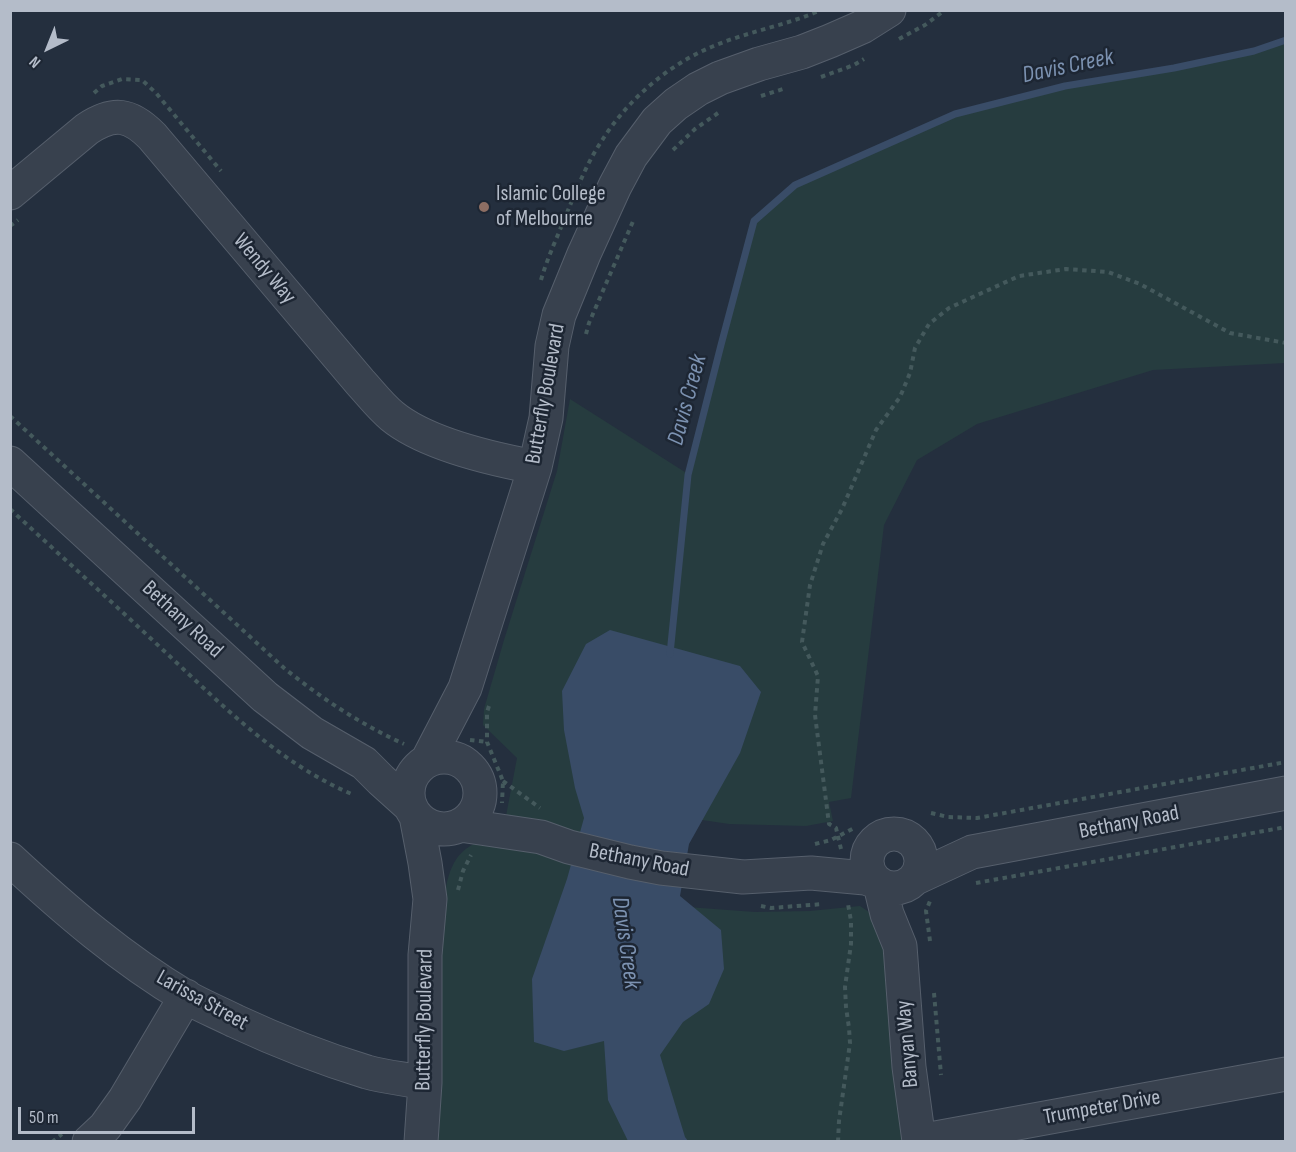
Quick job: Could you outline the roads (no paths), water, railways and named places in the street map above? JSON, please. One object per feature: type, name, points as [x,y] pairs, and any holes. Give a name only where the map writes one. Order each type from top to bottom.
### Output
[{"type":"street","name":"Butterfly Boulevard","points":[[421,1142],[425,1083],[425,955],[444,894],[438,873],[475,806],[478,695],[546,418],[552,346],[559,315],[584,254],[631,156],[645,135],[675,104],[720,78],[830,41],[862,27],[889,10]]},
{"type":"street","name":"Wendy Way","points":[[15,206],[87,129],[98,122],[115,117],[130,119],[138,123],[152,136],[360,382],[393,417],[412,430],[432,439],[509,462],[535,467]]},
{"type":"street","name":"Bethany Road","points":[[10,463],[265,697],[312,733],[364,763],[424,822],[445,829],[475,806]]},
{"type":"street","name":"Butterfly Boulevard","points":[[417,757],[478,695]]},
{"type":"street","name":"Bethany Road","points":[[364,763],[402,764],[417,757],[450,757],[475,806],[541,837],[569,847],[661,868],[743,877],[811,873],[862,876],[896,888],[920,886],[972,852]]},
{"type":"street","points":[[414,811],[408,796],[417,757]]},
{"type":"street","name":"Bethany Road","points":[[872,846],[877,840],[894,834],[972,852],[1286,793]]},
{"type":"street","name":"Butterfly Boulevard","points":[[414,811],[425,863],[444,894]]},
{"type":"street","name":"Banyan Way","points":[[910,839],[920,853],[921,862],[920,886],[907,917],[915,945],[909,1067],[919,1142]]},
{"type":"street","name":"Banyan Way","points":[[862,876],[872,876],[868,869],[868,854],[872,846]]},
{"type":"street","name":"Larissa Street","points":[[10,860],[99,936],[186,996],[273,1039],[303,1051],[370,1073],[425,1083]]},
{"type":"street","name":"Banyan Way","points":[[862,876],[887,914],[915,945]]},
{"type":"street","points":[[89,1142],[105,1127],[125,1099],[186,996]]},
{"type":"street","name":"Trumpeter Drive","points":[[919,1142],[1286,1074]]},
{"type":"water","points":[[610,630],[740,666],[761,692],[740,753],[689,844],[680,896],[721,930],[724,969],[709,1004],[683,1022],[660,1055],[688,1141],[628,1141],[608,1100],[604,1041],[564,1051],[534,1042],[532,979],[567,879],[584,818],[575,788],[564,730],[562,691],[586,644]]},
{"type":"waterway","name":"Davis Creek","points":[[670,654],[688,475],[754,221],[795,185],[955,114],[1065,86],[1174,68],[1254,51],[1286,40]]},
{"type":"place","name":"Islamic College of Melbourne","points":[[484,207]]}]
